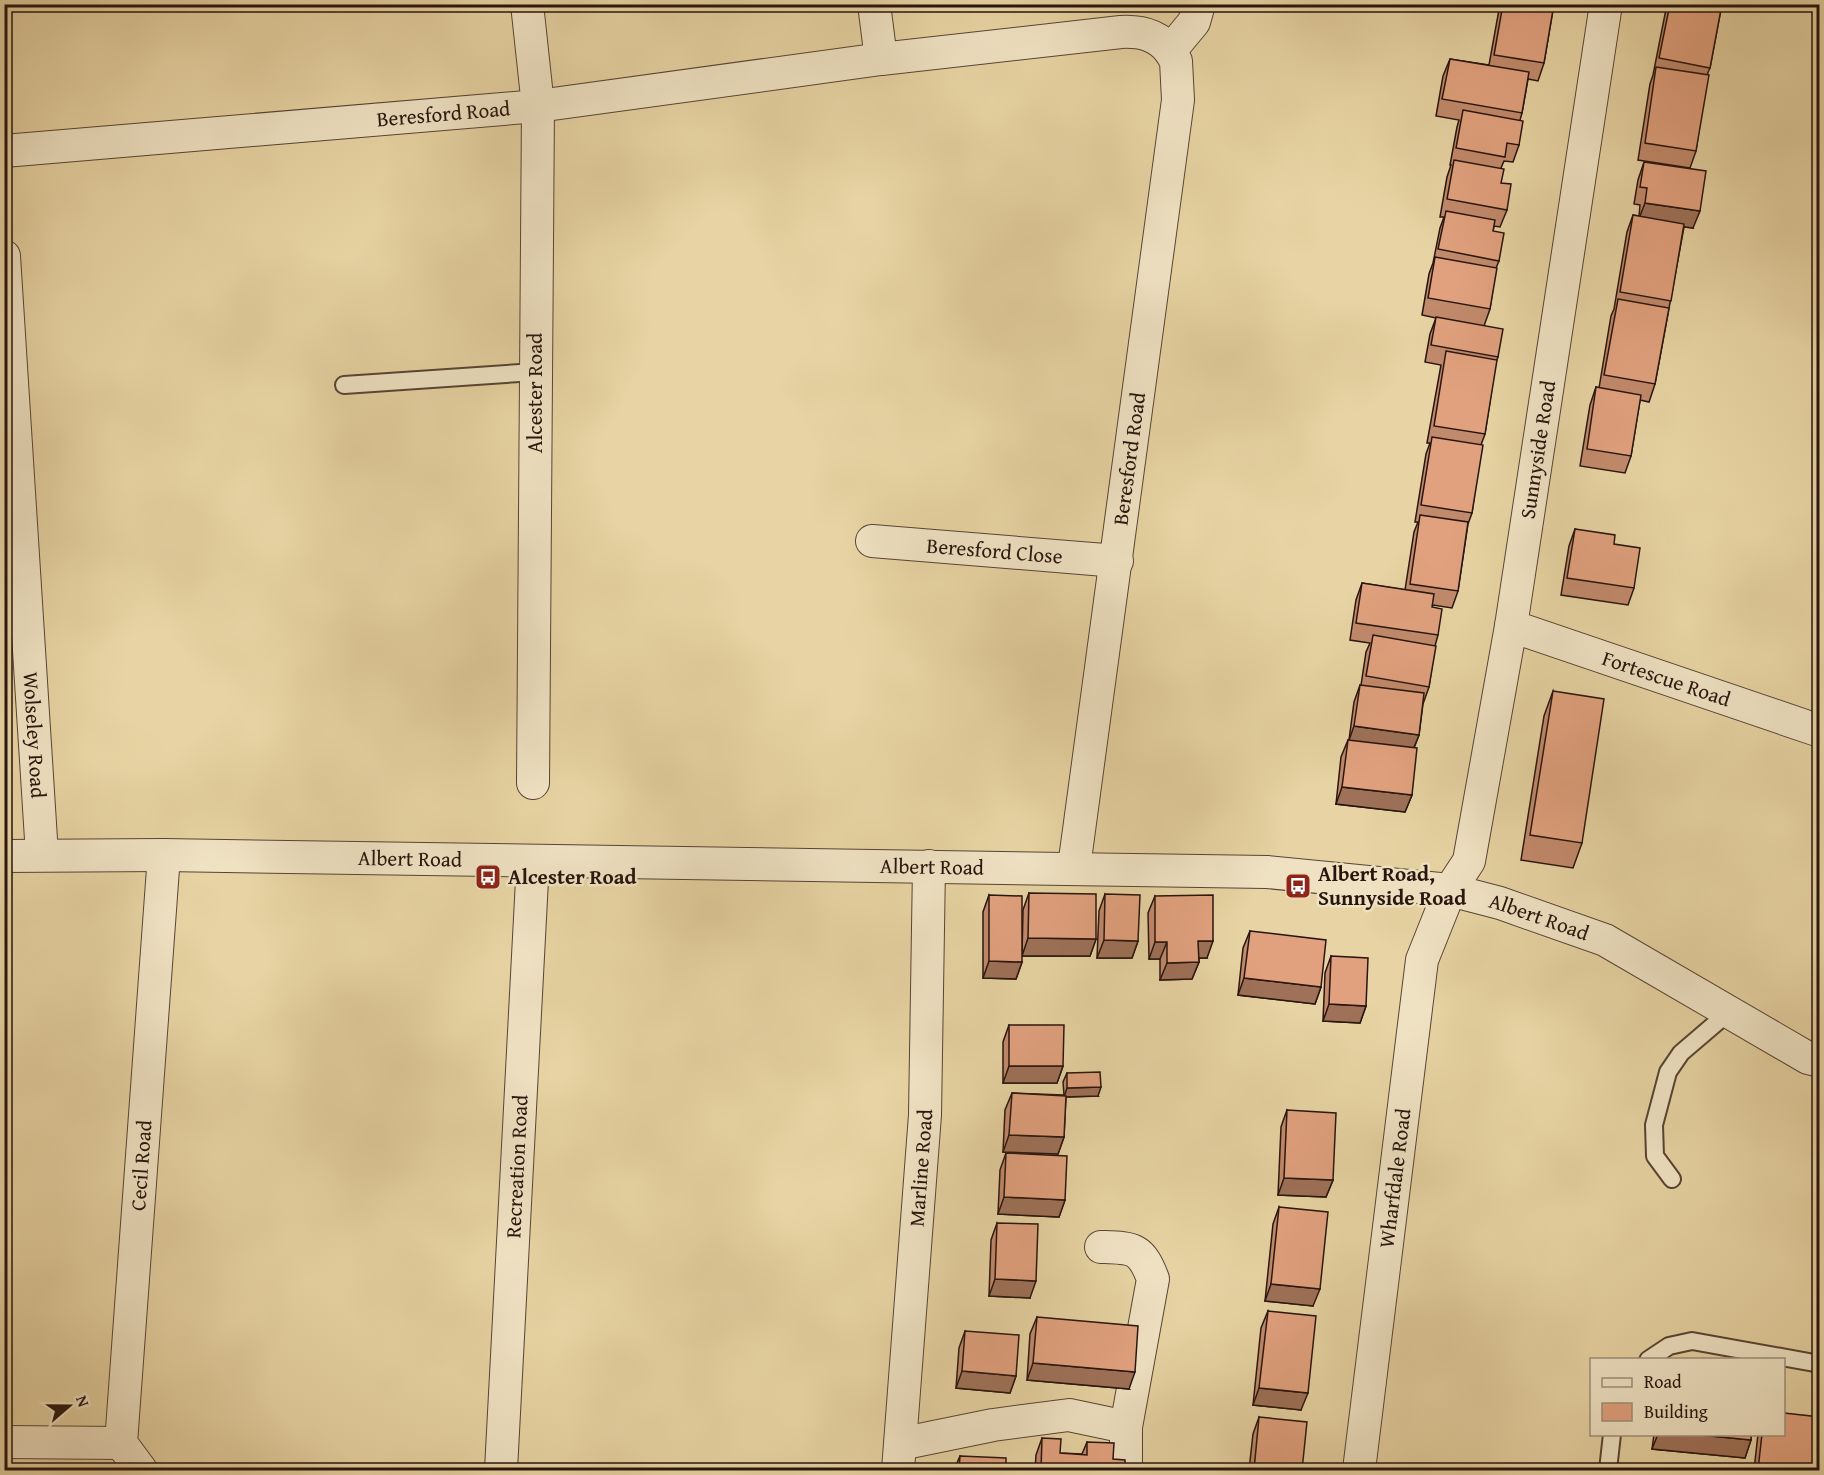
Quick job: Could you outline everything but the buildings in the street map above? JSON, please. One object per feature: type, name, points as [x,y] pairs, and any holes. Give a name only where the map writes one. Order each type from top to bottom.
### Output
[{"type":"street","name":"Alcester Road","points":[[527,4],[538,106],[533,783]]},
{"type":"street","points":[[874,4],[880,59]]},
{"type":"street","points":[[1170,51],[1194,22],[1199,4]]},
{"type":"street","name":"Sunnyside Road","points":[[1450,890],[1469,861],[1511,626],[1606,4]]},
{"type":"street","name":"Beresford Road","points":[[4,151],[538,106],[880,59],[1132,32],[1157,39],[1170,51],[1176,61],[1178,100],[1074,867]]},
{"type":"street","name":"Wolseley Road","points":[[4,256],[42,855]]},
{"type":"street","name":"Beresford Close","points":[[872,541],[1117,561]]},
{"type":"street","name":"Fortescue Road","points":[[1511,626],[1820,731]]},
{"type":"street","name":"Albert Road","points":[[4,856],[164,855],[1074,867],[1267,872],[1450,890],[1500,903],[1605,940],[1808,1058],[1820,1061]]},
{"type":"street","name":"Cecil Road","points":[[122,1443],[164,855]]},
{"type":"street","name":"Recreation Road","points":[[501,1470],[533,861]]},
{"type":"street","name":"Marline Road","points":[[899,1457],[925,1115],[929,866]]},
{"type":"street","name":"Wharfdale Road","points":[[1359,1470],[1422,960],[1450,890]]},
{"type":"street","points":[[1101,1247],[1132,1248],[1145,1258],[1153,1279],[1126,1427],[1126,1470]]},
{"type":"street","points":[[899,1457],[993,1425],[1069,1414],[1126,1427]]},
{"type":"street","points":[[4,1442],[122,1443],[141,1470]]},
{"type":"lane","points":[[344,385],[535,372]]},
{"type":"lane","points":[[1672,1179],[1655,1156],[1654,1125],[1668,1072],[1681,1053],[1729,1012]]},
{"type":"lane","points":[[1650,1358],[1669,1346],[1692,1341],[1820,1364]]},
{"type":"lane","points":[[1608,1470],[1612,1436]]},
{"type":"place","name":"Alcester Road","points":[[488,877]]},
{"type":"place","name":"Albert Road, Sunnyside Road","points":[[1298,886]]}]
